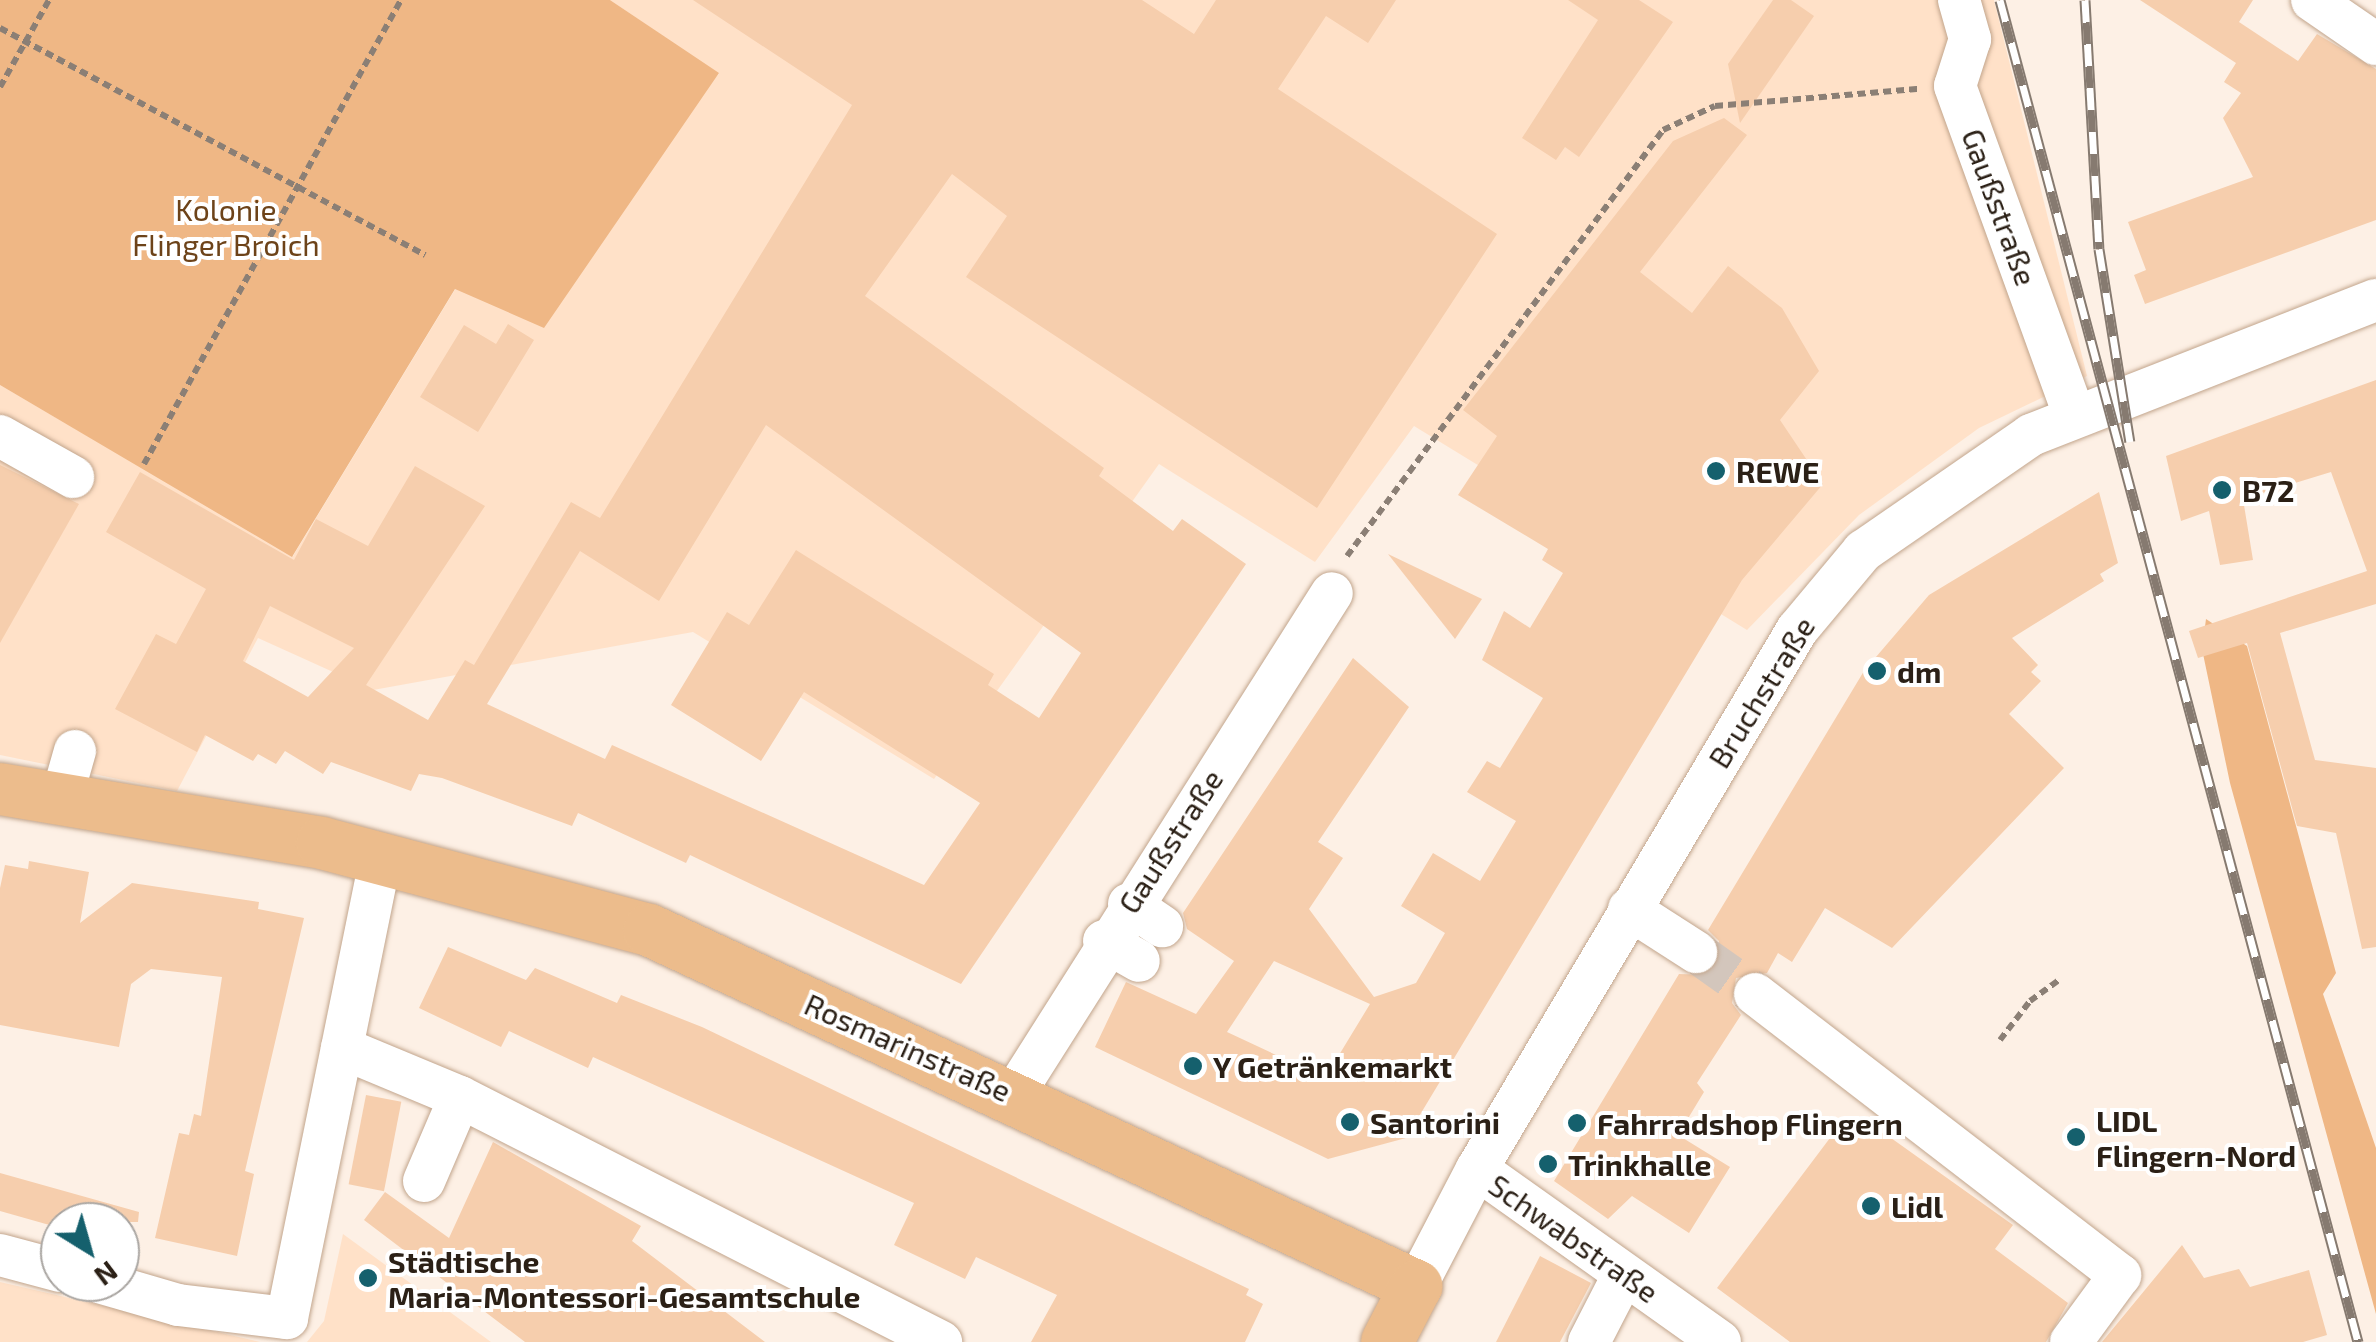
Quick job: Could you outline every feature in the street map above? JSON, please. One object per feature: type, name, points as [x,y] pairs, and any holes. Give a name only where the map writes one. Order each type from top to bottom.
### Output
[{"type":"main road","name":"Rosmarinstraße","points":[[0,790],[68,776],[649,930],[1014,1094],[1416,1286]]},
{"type":"main road","name":"Bruchstraße","points":[[1388,1342],[1416,1286]]},
{"type":"street","points":[[1955,86],[1970,39],[1960,0]]},
{"type":"street","points":[[2312,0],[2376,44]]},
{"type":"street","name":"Gaußstraße","points":[[1955,86],[2074,414]]},
{"type":"street","name":"Bruchstraße","points":[[1416,1286],[1477,1170],[1797,630],[1863,551],[1931,498],[2074,414],[2376,300]]},
{"type":"street","points":[[0,436],[73,478]]},
{"type":"street","name":"Gaußstraße","points":[[1014,1094],[1145,915],[1332,593]]},
{"type":"street","points":[[140,1294],[292,1330],[342,1048],[381,857]]},
{"type":"street","points":[[1630,909],[1696,952]]},
{"type":"street","points":[[1754,994],[2120,1275],[2071,1342]]},
{"type":"street","points":[[342,1048],[460,1097],[941,1342]]},
{"type":"street","points":[[424,1181],[460,1097]]},
{"type":"street","name":"Schwabstraße","points":[[1477,1170],[1720,1342]]},
{"type":"street","points":[[0,1255],[40,1266]]},
{"type":"street","points":[[1589,1342],[1624,1274]]},
{"type":"path","points":[[0,86],[50,0]]},
{"type":"path","points":[[144,464],[401,0]]},
{"type":"path","points":[[0,28],[425,255]]},
{"type":"path","points":[[1332,593],[1329,582],[1482,366],[1664,130],[1715,106],[1955,86]]},
{"type":"path","points":[[2000,1040],[2030,1001],[2059,980]]},
{"type":"shaded area","points":[[610,0],[1994,0],[2087,376],[1979,428],[1859,515],[1747,630],[1414,426],[1315,562],[1159,464],[934,779],[693,632],[373,690],[258,638],[177,791],[0,755],[0,385],[293,556],[456,288],[719,74]]},
{"type":"shaded area","name":"Städtische Maria-Montessori-Gesamtschule","points":[[343,1234],[491,1342],[307,1342],[324,1321]]},
{"type":"shaded area","points":[[0,1282],[40,1291],[40,1302],[87,1302],[260,1342],[0,1342]]},
{"type":"green space","name":"Kolonie Flinger Broich","points":[[0,0],[610,0],[719,73],[544,328],[455,289],[292,557],[0,385]]},
{"type":"green space","points":[[2206,619],[2247,646],[2336,973],[2323,994],[2376,1148],[2376,1314],[2230,783],[2202,649]]},
{"type":"building","points":[[693,0],[1142,0],[1194,34],[1216,0],[1396,0],[1368,43],[1326,16],[1278,89],[1497,234],[1317,508],[966,277],[1007,216],[952,174],[865,296],[1104,468],[1099,476],[1173,531],[1182,519],[1246,564],[961,984],[690,855],[686,863],[578,813],[572,826],[442,778],[419,774],[411,791],[331,762],[323,774],[285,751],[276,764],[258,754],[253,761],[205,735],[197,752],[115,709],[156,634],[176,644],[206,589],[106,532],[140,472],[294,560],[316,519],[368,546],[415,466],[485,506],[366,685],[428,720],[465,660],[474,665],[571,502],[600,518],[852,105]],"holes":[[[766,425],[1081,653],[1039,718],[988,685],[994,674],[796,550],[749,625],[727,612],[671,705],[761,761],[804,692],[980,803],[924,885],[612,745],[605,759],[487,704],[580,551],[659,601]],[[270,606],[354,648],[308,697],[243,661]]]},
{"type":"building","points":[[1568,0],[1639,0],[1673,22],[1579,157],[1565,147],[1556,160],[1522,138],[1598,20]]},
{"type":"building","points":[[1773,0],[1791,0],[1814,16],[1740,123],[1728,64]]},
{"type":"building","points":[[2140,0],[2253,0],[2239,22],[2298,61],[2317,34],[2376,69],[2376,220],[2145,304],[2134,275],[2146,270],[2128,222],[2253,177],[2223,118],[2241,93],[2224,82],[2236,63]]},
{"type":"building","points":[[1724,118],[1747,135],[1640,272],[1692,313],[1728,266],[1782,308],[1819,371],[1780,420],[1823,484],[1742,580],[1406,1138],[1328,1159],[1095,1047],[1126,982],[1196,1014],[1234,961],[1187,929],[1183,913],[1353,658],[1409,707],[1318,842],[1343,858],[1309,909],[1374,997],[1416,983],[1445,933],[1401,906],[1433,853],[1480,881],[1516,821],[1467,792],[1487,761],[1500,768],[1543,698],[1482,660],[1504,611],[1530,628],[1563,573],[1542,560],[1548,549],[1458,495],[1497,436],[1463,410],[1673,141]],"holes":[[[1274,961],[1370,1004],[1325,1078],[1227,1032]]]},
{"type":"building","points":[[508,324],[534,340],[478,432],[420,397],[464,325],[496,344]]},
{"type":"building","points":[[2376,380],[2376,604],[2280,633],[2315,760],[2376,768],[2376,947],[2362,949],[2336,833],[2297,826],[2247,643],[2198,658],[2189,631],[2367,571],[2331,472],[2243,499],[2253,560],[2220,565],[2209,511],[2181,521],[2166,456]]},
{"type":"building","points":[[0,465],[79,504],[0,643]]},
{"type":"building","points":[[2099,492],[2118,563],[2100,574],[2104,581],[2012,638],[2038,665],[2031,672],[2041,681],[2009,714],[2064,768],[1892,948],[1825,908],[1792,962],[1778,953],[1767,973],[1736,978],[1732,1003],[1741,1015],[1697,1083],[1704,1092],[1678,1135],[1730,1167],[1689,1233],[1632,1196],[1608,1219],[1554,1181],[1679,974],[1707,975],[1717,965],[1719,941],[1708,930],[1864,671],[1929,595]]},
{"type":"building","points":[[1388,554],[1482,599],[1455,639]]},
{"type":"building","points":[[29,861],[89,872],[80,923],[132,883],[259,902],[258,909],[304,918],[245,1171],[254,1174],[237,1256],[155,1238],[179,1133],[189,1135],[194,1114],[201,1116],[222,977],[151,969],[131,984],[119,1047],[0,1025],[0,888],[5,865],[28,869]]},
{"type":"building","points":[[448,947],[526,980],[535,968],[617,1003],[621,995],[702,1027],[1249,1289],[1246,1295],[1263,1304],[1245,1342],[1031,1342],[1057,1295],[976,1257],[965,1279],[894,1245],[914,1203],[593,1057],[588,1068],[509,1031],[501,1047],[419,1008]]},
{"type":"building","points":[[366,1095],[401,1102],[384,1191],[349,1184]]},
{"type":"building","points":[[1839,1126],[1854,1137],[1884,1133],[2013,1225],[1995,1249],[2068,1303],[2046,1342],[1790,1342],[1717,1288]]},
{"type":"building","points":[[493,1142],[641,1226],[632,1241],[765,1342],[525,1342],[364,1220],[385,1192],[449,1238]]},
{"type":"building","points":[[0,1173],[103,1202],[40,1202],[40,1222],[0,1211]]},
{"type":"building","points":[[2182,1245],[2204,1278],[2239,1269],[2250,1287],[2309,1270],[2327,1335],[2303,1342],[2102,1342]]},
{"type":"building","points":[[1540,1256],[1591,1283],[1560,1342],[1496,1342]]},
{"type":"tunnel","points":[[1696,952],[1755,994]]},
{"type":"railway","points":[[2000,0],[2358,1342]]},
{"type":"railway","points":[[2085,0],[2099,249],[2130,442]]},
{"type":"place","name":"REWE","points":[[1716,471]]},
{"type":"place","name":"B72","points":[[2222,490]]},
{"type":"place","name":"dm","points":[[1877,671]]},
{"type":"place","name":"Y Getränkemarkt","points":[[1193,1066]]},
{"type":"place","name":"Santorini","points":[[1350,1122]]},
{"type":"place","name":"Fahrradshop Flingern","points":[[1577,1123]]},
{"type":"place","name":"LIDL Flingern-Nord","points":[[2076,1137]]},
{"type":"place","name":"Trinkhalle","points":[[1548,1164]]},
{"type":"place","name":"Lidl","points":[[1871,1206]]},
{"type":"place","name":"Städtische Maria-Montessori-Gesamtschule","points":[[368,1278]]}]
